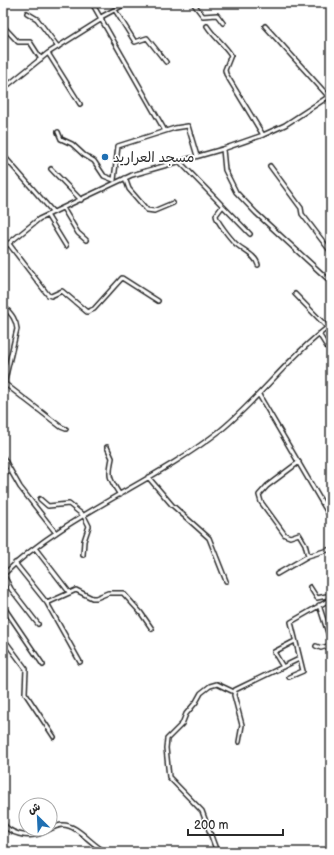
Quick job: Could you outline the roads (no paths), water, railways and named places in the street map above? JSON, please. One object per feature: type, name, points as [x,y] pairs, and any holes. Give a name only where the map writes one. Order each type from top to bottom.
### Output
[{"type":"street","points":[[92,3],[165,131]]},
{"type":"street","points":[[3,89],[48,53],[101,18],[127,3]]},
{"type":"street","points":[[193,3],[203,16],[217,15],[224,23]]},
{"type":"street","points":[[114,10],[135,42],[147,38],[166,62]]},
{"type":"street","points":[[27,13],[37,19],[58,47]]},
{"type":"street","points":[[3,26],[18,42],[30,42],[41,58]]},
{"type":"street","points":[[207,26],[214,36],[222,42],[231,55],[232,57],[225,70],[226,74],[264,135]]},
{"type":"street","points":[[3,248],[47,215],[118,181],[146,169],[223,149],[264,135],[285,124],[330,96],[265,26]]},
{"type":"street","points":[[48,53],[80,104]]},
{"type":"street","points":[[114,180],[118,146],[165,131],[188,126],[197,156]]},
{"type":"street","points":[[58,132],[58,137],[72,144],[84,155],[94,161],[104,176],[118,181]]},
{"type":"street","points":[[223,149],[225,170],[236,192],[256,213],[278,231],[300,254],[331,282]]},
{"type":"street","points":[[3,155],[53,212]]},
{"type":"street","points":[[179,161],[222,207],[250,234]]},
{"type":"street","points":[[270,166],[301,208],[302,214],[331,252]]},
{"type":"street","points":[[51,169],[81,200]]},
{"type":"street","points":[[125,178],[129,189],[147,210],[154,211],[173,203]]},
{"type":"street","points":[[222,207],[216,215],[217,222],[236,244],[255,259],[258,265]]},
{"type":"street","points":[[63,208],[75,229],[86,240]]},
{"type":"street","points":[[47,215],[66,246]]},
{"type":"street","points":[[9,244],[48,295],[51,296],[62,291],[89,313],[122,278],[150,294],[158,301]]},
{"type":"street","points":[[38,624],[11,589],[3,574],[56,533],[148,478],[221,430],[259,395],[319,334],[329,327],[294,294]]},
{"type":"street","points":[[3,305],[12,316],[17,329],[3,388]]},
{"type":"street","points":[[319,334],[331,353]]},
{"type":"street","points":[[4,383],[61,427],[66,429]]},
{"type":"street","points":[[259,395],[331,518]]},
{"type":"street","points":[[107,447],[112,458],[109,468],[109,477],[120,495]]},
{"type":"street","points":[[3,457],[20,487],[56,533]]},
{"type":"street","points":[[299,462],[268,486],[259,495],[261,502],[285,535],[290,537],[299,534],[302,538],[308,556]]},
{"type":"street","points":[[3,474],[9,470]]},
{"type":"street","points":[[148,478],[172,505],[209,538],[226,581]]},
{"type":"street","points":[[40,499],[48,506],[69,504],[84,516],[89,526],[84,541],[83,555]]},
{"type":"street","points":[[35,548],[69,592]]},
{"type":"street","points":[[276,574],[308,556],[331,549]]},
{"type":"street","points":[[14,564],[47,603],[80,662]]},
{"type":"street","points":[[310,587],[318,598],[331,595]]},
{"type":"street","points":[[47,603],[69,592],[80,590],[88,596],[96,598],[108,593],[123,593],[141,613],[152,629]]},
{"type":"street","points":[[289,677],[303,672],[291,622],[331,599]]},
{"type":"street","points":[[319,605],[331,642]]},
{"type":"street","points":[[3,606],[43,665]]},
{"type":"street","points":[[3,638],[26,669],[25,693],[54,737]]},
{"type":"street","points":[[283,667],[274,652],[295,641]]},
{"type":"street","points":[[316,646],[321,648],[331,645]]},
{"type":"street","points":[[234,692],[240,686],[299,659]]},
{"type":"street","points":[[217,852],[202,812],[169,777],[166,743],[182,724],[186,714],[207,688],[217,684],[234,692]]},
{"type":"street","points":[[234,692],[242,725],[239,742]]},
{"type":"street","points":[[3,823],[10,831],[30,835],[40,834],[63,825],[74,827],[88,841],[106,852]]},
{"type":"street","points":[[279,852],[286,852]]},
{"type":"place","name":"مسجد العراريد","points":[[105,157]]}]
